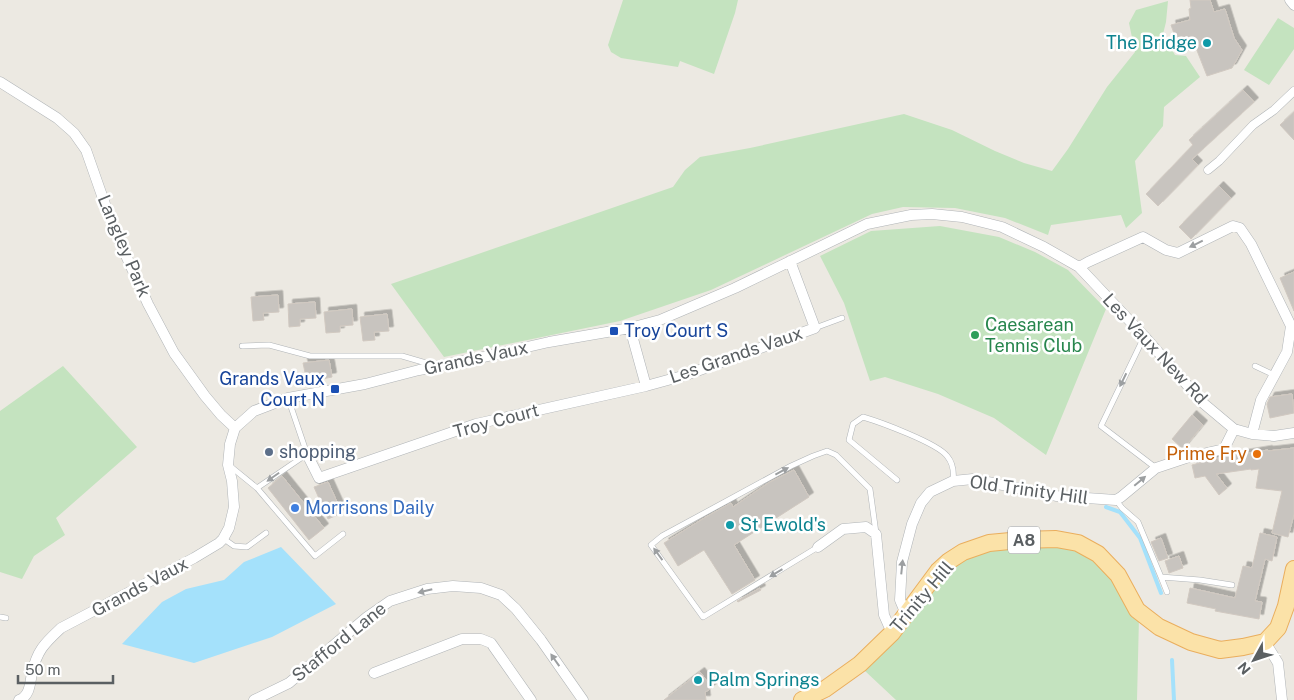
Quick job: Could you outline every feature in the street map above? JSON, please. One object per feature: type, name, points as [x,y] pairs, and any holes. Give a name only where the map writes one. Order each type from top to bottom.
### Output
[{"type":"main road","name":"Trinity Hill","points":[[802,700],[825,689],[860,664],[892,633],[938,571],[948,561],[963,552],[989,544],[1020,540],[1056,539],[1078,543],[1098,554],[1118,575],[1137,610],[1159,627],[1191,642],[1220,650],[1265,642]]},
{"type":"main road","points":[[1265,642],[1278,628],[1286,606],[1294,569]]},
{"type":"street","points":[[1290,0],[1294,5]]},
{"type":"street","name":"Langley Park","points":[[0,82],[57,118],[74,132],[86,150],[113,227],[144,295],[174,353],[205,396],[235,428]]},
{"type":"street","points":[[1208,170],[1253,125],[1274,110],[1294,90]]},
{"type":"street","name":"Grands Vaux","points":[[235,428],[254,411],[288,398],[365,384],[438,366],[484,358],[549,342],[630,328],[660,320],[704,302],[867,224],[911,215],[932,214],[962,217],[1002,227],[1044,247],[1079,267]]},
{"type":"street","points":[[1079,267],[1143,237],[1166,250],[1178,253],[1233,226],[1240,228],[1262,264],[1291,326],[1291,354],[1274,375],[1261,400],[1252,434]]},
{"type":"street","name":"Les Grands Vaux","points":[[646,386],[686,375],[816,328],[790,261]]},
{"type":"street","name":"Les Vaux New Rd","points":[[1079,267],[1144,336],[1203,403],[1234,429]]},
{"type":"street","points":[[630,328],[646,386]]},
{"type":"street","name":"Troy Court","points":[[307,454],[319,478],[476,424],[646,386]]},
{"type":"street","points":[[223,539],[229,528],[234,507],[232,481],[228,465],[230,444],[235,428]]},
{"type":"street","points":[[1116,500],[1156,468],[1224,449],[1234,429],[1252,434],[1274,436],[1294,434]]},
{"type":"street","name":"Old Trinity Hill","points":[[906,614],[900,600],[902,562],[912,524],[921,503],[930,492],[953,481],[973,479],[1057,496],[1116,500]]},
{"type":"street","points":[[818,547],[843,529],[866,527],[876,534],[884,614],[892,633]]},
{"type":"street","name":"Grands Vaux","points":[[23,699],[30,688],[36,656],[45,643],[61,628],[194,558],[223,539]]},
{"type":"street","name":"Stafford Lane","points":[[254,700],[289,683],[367,616],[390,601],[427,589],[453,586],[481,588],[501,595],[516,608],[583,700]]},
{"type":"street","points":[[374,673],[462,639],[480,639],[491,642],[532,700]]},
{"type":"street","points":[[1265,642],[1278,663],[1282,700]]},
{"type":"lane","points":[[816,328],[842,318]]},
{"type":"lane","points":[[1144,336],[1101,426],[1156,468]]},
{"type":"lane","points":[[242,346],[270,346],[310,356],[402,356],[438,366]]},
{"type":"lane","points":[[1255,366],[1274,375]]},
{"type":"lane","points":[[257,488],[307,454],[288,398]]},
{"type":"lane","points":[[897,480],[849,440],[853,424],[863,417],[875,420],[935,446],[947,456],[954,472],[953,481]]},
{"type":"lane","points":[[818,547],[703,617],[651,545],[662,536],[791,466],[827,451],[836,455],[870,489],[876,534]]},
{"type":"lane","points":[[228,465],[257,488],[315,556],[343,534]]},
{"type":"lane","points":[[1116,500],[1138,522],[1167,592]]},
{"type":"lane","points":[[223,539],[234,546],[246,547],[266,533]]},
{"type":"lane","points":[[1160,577],[1232,585]]},
{"type":"green space","points":[[623,0],[738,0],[714,74],[680,61],[678,67],[621,58],[611,52],[608,45]]},
{"type":"green space","points":[[1168,1],[1163,34],[1175,55],[1186,56],[1200,77],[1164,107],[1163,126],[1135,161],[1142,213],[1126,228],[1121,215],[1051,225],[1048,235],[1005,218],[955,208],[903,207],[872,214],[711,290],[620,321],[444,357],[391,284],[673,187],[685,170],[700,157],[750,148],[904,114],[952,130],[1024,163],[1052,171],[1107,87],[1135,52],[1129,23],[1136,10]]},
{"type":"green space","points":[[1278,18],[1294,28],[1294,49],[1269,85],[1244,70]]},
{"type":"green space","name":"Caesarean Tennis Club","points":[[940,226],[999,237],[1035,252],[1068,270],[1106,309],[1046,455],[994,418],[938,394],[885,377],[870,381],[844,303],[820,256],[871,231]]},
{"type":"green space","points":[[63,366],[137,447],[56,518],[65,535],[34,556],[22,579],[0,572],[0,411]]},
{"type":"green space","points":[[1031,545],[1074,548],[1093,560],[1110,575],[1139,617],[1137,700],[896,700],[865,671],[900,635],[950,566],[970,555],[993,549]]},
{"type":"water","points":[[281,547],[336,604],[272,637],[194,663],[122,644],[162,602],[186,589],[224,580],[244,562]]},
{"type":"building","name":"The Bridge","points":[[1190,0],[1210,0],[1214,12],[1225,9],[1234,38],[1242,50],[1232,68],[1207,76],[1196,48],[1181,53],[1171,25],[1190,20]]},
{"type":"building","points":[[1243,90],[1254,102],[1192,159],[1198,165],[1158,206],[1146,194],[1193,145],[1189,140]]},
{"type":"building","points":[[1294,112],[1294,140],[1280,125]]},
{"type":"building","points":[[1219,186],[1231,198],[1191,239],[1179,227]]},
{"type":"building","points":[[1294,272],[1294,311],[1280,278]]},
{"type":"building","points":[[278,295],[279,312],[263,313],[264,320],[253,321],[251,297]]},
{"type":"building","points":[[315,302],[316,318],[300,319],[300,326],[289,327],[288,304]]},
{"type":"building","points":[[352,309],[353,325],[340,326],[340,332],[326,333],[324,312]]},
{"type":"building","points":[[387,314],[389,331],[374,332],[375,340],[363,341],[360,317]]},
{"type":"building","points":[[329,360],[332,377],[307,382],[303,363]]},
{"type":"building","points":[[1292,394],[1294,413],[1270,418],[1267,404],[1270,397]]},
{"type":"building","points":[[1192,415],[1203,425],[1183,449],[1172,439]]},
{"type":"building","points":[[1294,448],[1294,514],[1288,537],[1272,533],[1282,491],[1256,488],[1259,469],[1216,474],[1227,488],[1219,495],[1205,476],[1195,478],[1192,465],[1219,458]]},
{"type":"building","name":"St Ewold's","points":[[794,470],[809,497],[734,545],[755,580],[732,594],[704,550],[678,566],[664,543],[731,503],[733,507],[770,482]]},
{"type":"building","name":"Morrisons Daily","points":[[282,476],[324,528],[309,540],[268,488]]},
{"type":"building","points":[[328,482],[342,513],[328,519],[314,487]]},
{"type":"building","points":[[1260,533],[1277,537],[1272,561],[1265,559],[1255,601],[1262,602],[1259,619],[1215,611],[1216,609],[1187,603],[1190,588],[1235,598],[1243,566],[1252,568]]},
{"type":"building","points":[[1161,538],[1168,558],[1159,561],[1151,542]]},
{"type":"building","points":[[1179,556],[1183,568],[1169,573],[1165,561]]},
{"type":"building","points":[[760,588],[761,590],[737,601]]},
{"type":"building","name":"Palm Springs","points":[[700,672],[712,688],[705,692],[706,700],[664,700]]},
{"type":"waterway","points":[[1106,507],[1120,512],[1140,538],[1161,593]]},
{"type":"waterway","points":[[1172,660],[1174,700]]},
{"type":"place","name":"The Bridge","points":[[1207,43]]},
{"type":"place","name":"Troy Court S","points":[[614,331]]},
{"type":"place","name":"Caesarean Tennis Club","points":[[975,335]]},
{"type":"place","name":"Grands Vaux Court N","points":[[335,389]]},
{"type":"place","name":"shopping","points":[[269,452]]},
{"type":"place","name":"Prime Fry","points":[[1257,454]]},
{"type":"place","name":"Morrisons Daily","points":[[295,508]]},
{"type":"place","name":"St Ewold's","points":[[730,525]]},
{"type":"place","name":"Palm Springs","points":[[698,680]]}]
